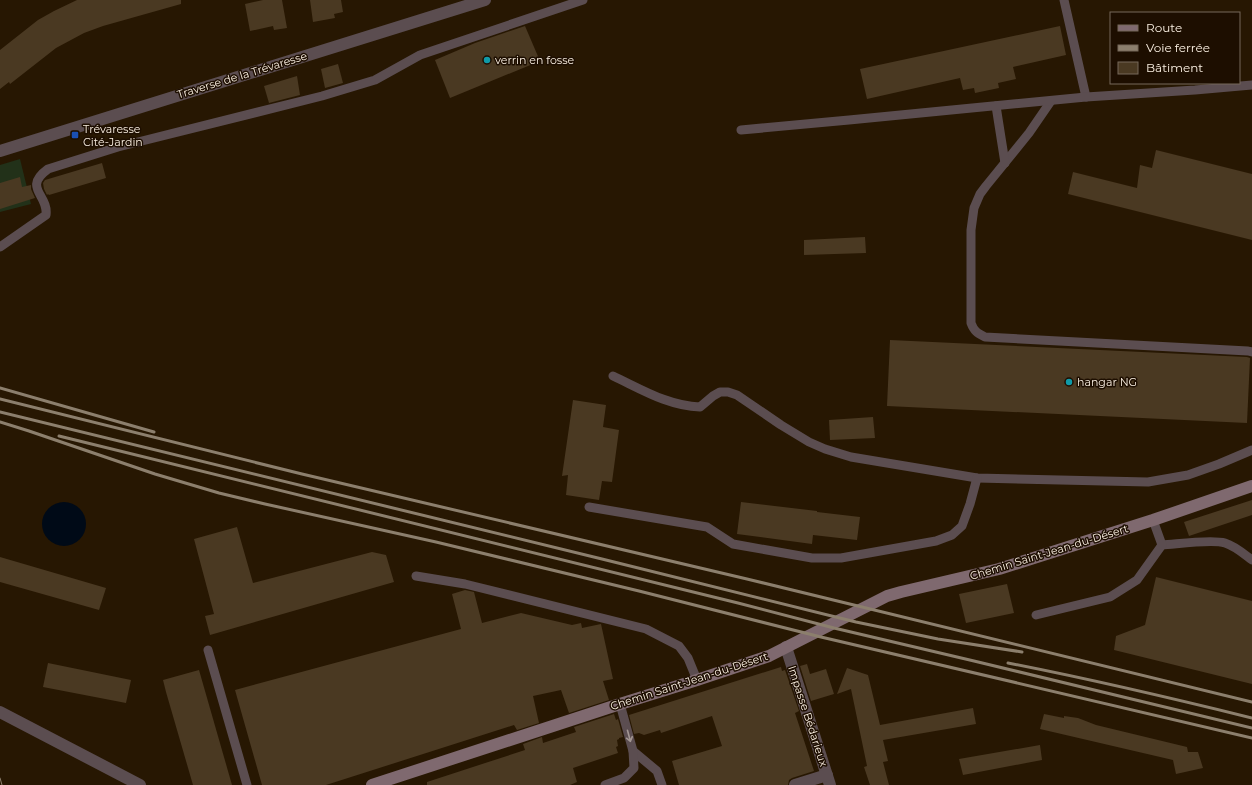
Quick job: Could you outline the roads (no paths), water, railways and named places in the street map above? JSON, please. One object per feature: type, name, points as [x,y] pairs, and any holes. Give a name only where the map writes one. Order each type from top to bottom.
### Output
[{"type":"street","name":"Traverse de la Trévaresse","points":[[0,150],[485,0]]},
{"type":"street","name":"Chemin Saint-Jean-du-Désert","points":[[372,785],[769,656],[887,596],[999,569],[1153,520],[1252,486]]},
{"type":"street","name":"Impasse Bédarieux","points":[[786,647],[829,780]]},
{"type":"street","points":[[0,712],[140,785]]},
{"type":"street","points":[[795,785],[829,780]]},
{"type":"lane","points":[[0,247],[46,215],[47,210],[37,189],[37,180],[40,175],[48,169],[118,147],[322,96],[375,80],[420,55],[583,0]]},
{"type":"lane","points":[[1064,0],[1086,97]]},
{"type":"lane","points":[[741,130],[1086,97],[1252,85]]},
{"type":"lane","points":[[1051,101],[1029,133],[980,194],[974,208],[971,230],[971,323],[977,334],[985,337],[1252,352]]},
{"type":"lane","points":[[996,106],[1005,162]]},
{"type":"lane","points":[[613,376],[655,396],[686,406],[700,407],[720,392],[728,392],[737,395],[809,442],[825,449],[851,457],[977,478],[1148,482],[1188,474],[1219,464],[1252,450]]},
{"type":"lane","points":[[589,507],[707,527],[733,544],[812,558],[841,558],[936,541],[952,535],[962,526],[977,478]]},
{"type":"lane","points":[[1153,520],[1162,545]]},
{"type":"lane","points":[[1162,545],[1210,542],[1225,543],[1240,550],[1252,560]]},
{"type":"lane","points":[[1036,615],[1110,597],[1138,580],[1162,545]]},
{"type":"lane","points":[[416,576],[465,584],[646,629],[679,646],[688,658],[697,680]]},
{"type":"lane","points":[[208,650],[247,785]]},
{"type":"lane","points":[[605,785],[624,778],[634,768],[633,751],[620,704]]},
{"type":"lane","points":[[633,751],[657,771],[662,785]]},
{"type":"tram line","points":[[0,778],[2,785]]},
{"type":"railway","points":[[0,388],[154,432]]},
{"type":"railway","points":[[0,399],[302,474],[747,579],[1252,702]]},
{"type":"railway","points":[[0,412],[856,622],[938,639],[1022,652]]},
{"type":"railway","points":[[0,422],[155,474],[219,493],[436,542],[821,637],[1252,738]]},
{"type":"railway","points":[[59,436],[834,628],[1252,728]]},
{"type":"railway","points":[[1008,663],[1130,689],[1252,718]]},
{"type":"place","name":"verrin en fosse","points":[[487,60]]},
{"type":"place","name":"Trévaresse Cité-Jardin","points":[[75,135]]},
{"type":"place","name":"hangar NG","points":[[1069,382]]}]
